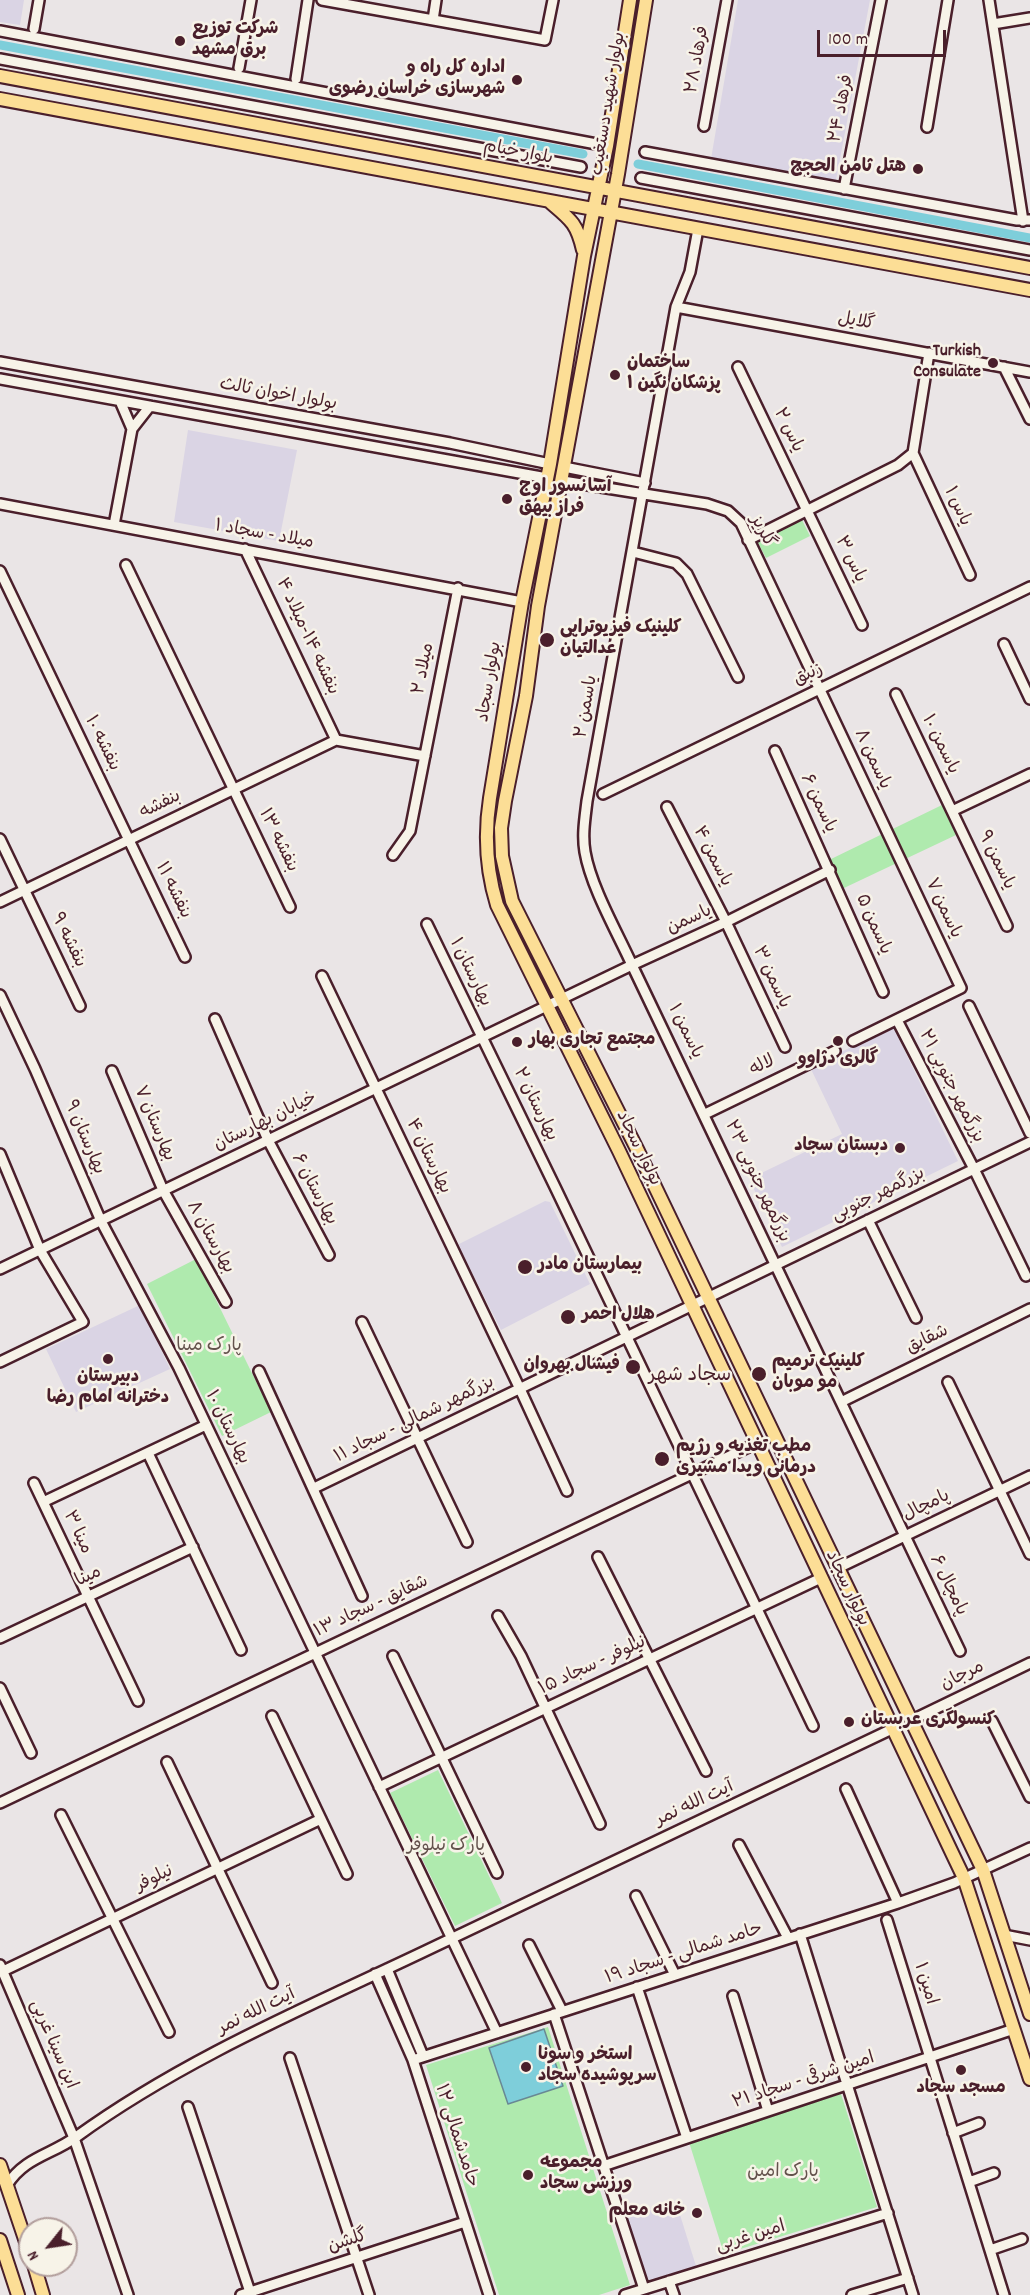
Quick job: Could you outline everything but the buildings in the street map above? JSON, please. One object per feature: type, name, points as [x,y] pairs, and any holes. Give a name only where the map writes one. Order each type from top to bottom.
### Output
[{"type":"main road","name":"بولوار شهید دستغیب","points":[[598,188],[607,146],[630,0]]},
{"type":"main road","name":"بولوار شهید دستغیب","points":[[609,213],[615,190],[646,0]]},
{"type":"main road","name":"بلوار خیام","points":[[0,75],[1030,268]]},
{"type":"main road","points":[[0,99],[594,211],[1030,290]]},
{"type":"main road","name":"بولوار سجاد","points":[[598,188],[584,256],[550,464],[522,602],[486,826],[486,857],[490,881],[497,905],[619,1151],[964,1878],[1030,2079]]},
{"type":"main road","points":[[549,201],[578,230],[584,256]]},
{"type":"main road","name":"بولوار سجاد","points":[[609,213],[538,606],[526,696],[501,828],[502,856],[512,901],[709,1298],[983,1870],[1030,2014]]},
{"type":"main road","points":[[902,266],[897,261],[896,254],[900,248],[907,245]]},
{"type":"main road","points":[[550,464],[564,467]]},
{"type":"main road","points":[[547,478],[562,481]]},
{"type":"main road","points":[[1,2168],[4,2187],[18,2223]]},
{"type":"main road","points":[[0,2240],[18,2295]]},
{"type":"main road","points":[[0,2265],[13,2280]]},
{"type":"main road","points":[[38,2277],[43,2295]]},
{"type":"street","points":[[34,29],[39,0]]},
{"type":"street","points":[[239,68],[251,0]]},
{"type":"street","points":[[296,79],[308,0]]},
{"type":"street","points":[[322,0],[545,40],[553,0]]},
{"type":"street","points":[[433,20],[436,0]]},
{"type":"street","name":"فرهاد ۲۸","points":[[704,126],[727,0]]},
{"type":"street","name":"فرهاد ۲۴","points":[[844,189],[881,0]]},
{"type":"street","points":[[927,127],[948,0]]},
{"type":"street","points":[[645,152],[1026,220],[990,0]]},
{"type":"street","points":[[993,24],[1030,18]]},
{"type":"street","points":[[0,31],[607,146]]},
{"type":"street","points":[[0,59],[581,167]]},
{"type":"street","points":[[641,178],[1030,250]]},
{"type":"street","name":"یاسمن ۲","points":[[632,965],[591,874],[585,852],[584,828],[676,307],[690,272],[698,229]]},
{"type":"street","name":"گلایل","points":[[676,307],[1030,372]]},
{"type":"street","points":[[748,540],[898,465],[913,453],[929,353]]},
{"type":"street","name":"بولوار اخوان ثالث","points":[[0,362],[450,443],[550,464]]},
{"type":"street","name":"یاس ۲","points":[[738,367],[807,510]]},
{"type":"street","points":[[1004,367],[1030,419]]},
{"type":"street","points":[[0,379],[547,478]]},
{"type":"street","points":[[107,398],[110,382]]},
{"type":"street","points":[[120,401],[132,429]]},
{"type":"street","points":[[114,525],[132,429],[150,406]]},
{"type":"street","name":"یاس ۱","points":[[913,453],[970,575]]},
{"type":"street","points":[[564,467],[645,483]]},
{"type":"street","name":"گلریز","points":[[562,481],[706,504],[728,511],[741,524],[819,690]]},
{"type":"street","name":"میلاد - سجاد ۱","points":[[0,504],[458,588],[522,602]]},
{"type":"street","name":"یاس ۳","points":[[807,510],[862,625]]},
{"type":"street","name":"بنفشه ۱۴-میلاد ۴","points":[[245,549],[336,740]]},
{"type":"street","points":[[633,552],[676,563],[687,574],[738,677]]},
{"type":"street","name":"بنفشه ۱۳","points":[[126,565],[290,907]]},
{"type":"street","name":"بنفشه ۱۰","points":[[0,571],[129,840]]},
{"type":"street","name":"زنبق","points":[[603,794],[1030,587]]},
{"type":"street","name":"میلاد ۲","points":[[393,855],[410,831],[458,588]]},
{"type":"street","points":[[1004,644],[1030,699]]},
{"type":"street","name":"یاسمن ۸","points":[[819,690],[892,844]]},
{"type":"street","name":"یاسمن ۱۰","points":[[896,694],[952,811]]},
{"type":"street","points":[[336,740],[425,756]]},
{"type":"street","name":"بنفشه","points":[[0,902],[336,740]]},
{"type":"street","name":"یاسمن ۶","points":[[775,751],[830,870]]},
{"type":"street","points":[[952,811],[1030,774]]},
{"type":"street","name":"یاسمن ۴","points":[[667,807],[726,922]]},
{"type":"street","name":"یاسمن ۹","points":[[952,811],[1007,926]]},
{"type":"street","name":"بنفشه ۹","points":[[0,839],[80,1006]]},
{"type":"street","name":"بنفشه ۱۱","points":[[129,840],[185,957]]},
{"type":"street","name":"یاسمن ۷","points":[[892,844],[961,988],[897,1020]]},
{"type":"street","name":"یاسمن","points":[[546,1006],[726,922],[830,870]]},
{"type":"street","name":"یاسمن ۵","points":[[830,870],[884,992]]},
{"type":"street","name":"یاسمن ۳","points":[[726,922],[785,1047]]},
{"type":"street","name":"بهارستان ۱","points":[[427,924],[482,1037]]},
{"type":"street","name":"یاسمن ۱","points":[[632,965],[705,1114]]},
{"type":"street","name":"بهارستان ۴","points":[[322,976],[567,1491]]},
{"type":"street","name":"بهارستان ۹","points":[[0,995],[36,1069],[101,1221]]},
{"type":"street","name":"خیابان بهارستان","points":[[0,1269],[546,1006]]},
{"type":"street","points":[[969,1006],[1030,1133]]},
{"type":"street","name":"بهارستان ۶","points":[[215,1019],[268,1140],[329,1255]]},
{"type":"street","points":[[853,1041],[897,1020]]},
{"type":"street","name":"بزرگمهر جنوبی ۲۱","points":[[897,1020],[1026,1276]]},
{"type":"street","name":"بهارستان ۲","points":[[482,1037],[813,1726]]},
{"type":"street","name":"لاله","points":[[705,1114],[834,1051]]},
{"type":"street","name":"بهارستان ۷","points":[[112,1071],[164,1190]]},
{"type":"street","name":"بزرگمهر جنوبی ۲۳","points":[[705,1114],[841,1402]]},
{"type":"street","name":"بزرگمهر جنوبی","points":[[709,1298],[1030,1142]]},
{"type":"street","points":[[0,1154],[40,1250],[83,1322],[0,1362]]},
{"type":"street","name":"بهارستان ۸","points":[[164,1190],[226,1302]]},
{"type":"street","points":[[868,1220],[916,1318]]},
{"type":"street","name":"بهارستان ۱۰","points":[[101,1221],[179,1368],[497,2032]]},
{"type":"street","name":"بزرگمهر شمالی - سجاد ۱۱","points":[[314,1488],[709,1298]]},
{"type":"street","name":"شقایق","points":[[841,1402],[1030,1309]]},
{"type":"street","points":[[362,1322],[467,1542]]},
{"type":"street","points":[[259,1371],[362,1596]]},
{"type":"street","points":[[948,1382],[1030,1554]]},
{"type":"street","name":"پامچال ۶","points":[[841,1402],[960,1651]]},
{"type":"street","points":[[43,1502],[206,1425]]},
{"type":"street","name":"شقایق - سجاد ۱۳","points":[[0,1803],[757,1443]]},
{"type":"street","points":[[148,1452],[241,1650]]},
{"type":"street","name":"پامچال","points":[[838,1568],[1030,1476]]},
{"type":"street","name":"مینا ۳","points":[[34,1483],[138,1701]]},
{"type":"street","name":"مینا","points":[[0,1638],[193,1547]]},
{"type":"street","points":[[598,1557],[651,1658],[706,1771]]},
{"type":"street","name":"نیلوفر - سجاد ۱۵","points":[[379,1787],[821,1578]]},
{"type":"street","points":[[498,1616],[521,1656],[600,1824]]},
{"type":"street","points":[[393,1656],[497,1873]]},
{"type":"street","name":"مرجان","points":[[910,1721],[1030,1663]]},
{"type":"street","points":[[0,1688],[31,1753]]},
{"type":"street","points":[[272,1716],[347,1874]]},
{"type":"street","points":[[992,1721],[1030,1797]]},
{"type":"street","name":"آیت الله نمر","points":[[74,2138],[114,2109],[184,2068],[375,1974],[892,1729]]},
{"type":"street","points":[[167,1762],[272,1983]]},
{"type":"street","points":[[846,1789],[898,1903]]},
{"type":"street","points":[[61,1815],[169,2032]]},
{"type":"street","name":"نیلوفر","points":[[1,1968],[114,1918],[321,1819]]},
{"type":"street","points":[[739,1845],[788,1938]]},
{"type":"street","name":"حامد شمالی - سجاد ۱۹","points":[[413,2060],[898,1903],[964,1878],[1030,1848]]},
{"type":"street","points":[[636,1896],[675,1975]]},
{"type":"street","name":"امین ۱","points":[[887,1920],[1004,2295]]},
{"type":"street","points":[[801,1934],[913,2295]]},
{"type":"street","points":[[1005,1935],[1030,1940]]},
{"type":"street","points":[[529,1945],[558,2013],[583,2102],[644,2289]]},
{"type":"street","name":"ابن سینا غربی","points":[[1,1968],[74,2138],[128,2295]]},
{"type":"street","points":[[387,1969],[423,2056]]},
{"type":"street","name":"حامدشمالی ۱۲","points":[[375,1974],[413,2060],[489,2295]]},
{"type":"street","points":[[638,1987],[687,2138]]},
{"type":"street","points":[[733,1996],[768,2111]]},
{"type":"street","name":"امین شرقی - سجاد ۲۱","points":[[603,2166],[1014,2029]]},
{"type":"street","points":[[290,2058],[369,2295]]},
{"type":"street","points":[[188,2107],[219,2199],[247,2294]]},
{"type":"street","points":[[953,2133],[979,2123]]},
{"type":"street","points":[[4,2187],[15,2172],[74,2138]]},
{"type":"street","points":[[1,2168],[15,2172]]},
{"type":"street","points":[[970,2187],[994,2173]]},
{"type":"street","name":"امین غربی","points":[[625,2295],[888,2213]]},
{"type":"street","name":"گلشن","points":[[247,2294],[465,2222]]},
{"type":"street","points":[[990,2250],[1022,2239]]},
{"type":"street","points":[[852,2295],[908,2278]]},
{"type":"street","points":[[669,2281],[674,2295]]},
{"type":"shaded area","points":[[0,0],[24,0],[20,25],[0,22]]},
{"type":"shaded area","points":[[738,0],[870,0],[836,180],[711,159]]},
{"type":"shaded area","points":[[188,430],[297,450],[279,541],[174,522]]},
{"type":"shaded area","points":[[893,1027],[958,1161],[782,1247],[749,1179],[842,1134],[810,1067]]},
{"type":"shaded area","name":"بیمارستان مادر","points":[[545,1201],[550,1202],[590,1284],[501,1330],[459,1244]]},
{"type":"shaded area","name":"دبیرستان دخترانه امام رضا","points":[[140,1305],[170,1369],[76,1412],[46,1349]]},
{"type":"shaded area","points":[[676,2202],[696,2266],[646,2281],[626,2218]]},
{"type":"green space","points":[[799,514],[810,536],[766,558],[755,537]]},
{"type":"green space","points":[[942,805],[956,835],[844,888],[829,860]]},
{"type":"green space","name":"پارک مینا","points":[[196,1259],[271,1412],[222,1436],[147,1284]]},
{"type":"green space","name":"پارک نیلوفر","points":[[438,1770],[502,1903],[455,1926],[390,1793]]},
{"type":"green space","name":"مجموعه ورزشی سجاد","points":[[548,2027],[630,2285],[599,2295],[499,2295],[426,2065]]},
{"type":"green space","name":"پارک امین","points":[[841,2094],[877,2207],[724,2254],[689,2142]]},
{"type":"water","name":"استخر و سونا سرپوشیده سجاد","points":[[544,2029],[563,2086],[508,2104],[489,2048]]},
{"type":"waterway","points":[[0,45],[583,154]]},
{"type":"waterway","points":[[638,164],[1030,238]]},
{"type":"place","name":"شرکت توزیع برق مشهد","points":[[180,41]]},
{"type":"place","name":"اداره کل راه و شهرسازی خراسان رضوی","points":[[517,80]]},
{"type":"place","name":"هتل ثامن الحجج","points":[[918,169]]},
{"type":"place","name":"Turkish Consulate","points":[[993,363]]},
{"type":"place","name":"ساختمان پزشکان نگین ۱","points":[[615,375]]},
{"type":"place","name":"آسانسور اوج فراز بیهق","points":[[507,499]]},
{"type":"place","name":"کلینیک فیزیوتراپی عدالتیان","points":[[547,640]]},
{"type":"place","name":"گالری دژاوو","points":[[838,1041]]},
{"type":"place","name":"مجتمع تجاری بهار","points":[[517,1042]]},
{"type":"place","name":"دبستان سجاد","points":[[900,1148]]},
{"type":"place","name":"بیمارستان مادر","points":[[525,1267]]},
{"type":"place","name":"هلال احمر","points":[[568,1317]]},
{"type":"place","name":"دبیرستان دخترانه امام رضا","points":[[108,1359]]},
{"type":"place","name":"فیشال بهروان","points":[[633,1367]]},
{"type":"place","name":"کلینیک ترمیم مو موبان","points":[[759,1374]]},
{"type":"place","name":"مطب تغذیه و رژیم درمانی ویدا مشیری","points":[[662,1459]]},
{"type":"place","name":"کنسولگری عربستان","points":[[849,1722]]},
{"type":"place","name":"استخر و سونا سرپوشیده سجاد","points":[[526,2067]]},
{"type":"place","name":"مسجد سجاد","points":[[961,2070]]},
{"type":"place","name":"مجموعه ورزشی سجاد","points":[[528,2175]]},
{"type":"place","name":"خانه معلم","points":[[697,2213]]},
{"type":"district","name":"سجاد شهر","points":[[690,1377]]}]
